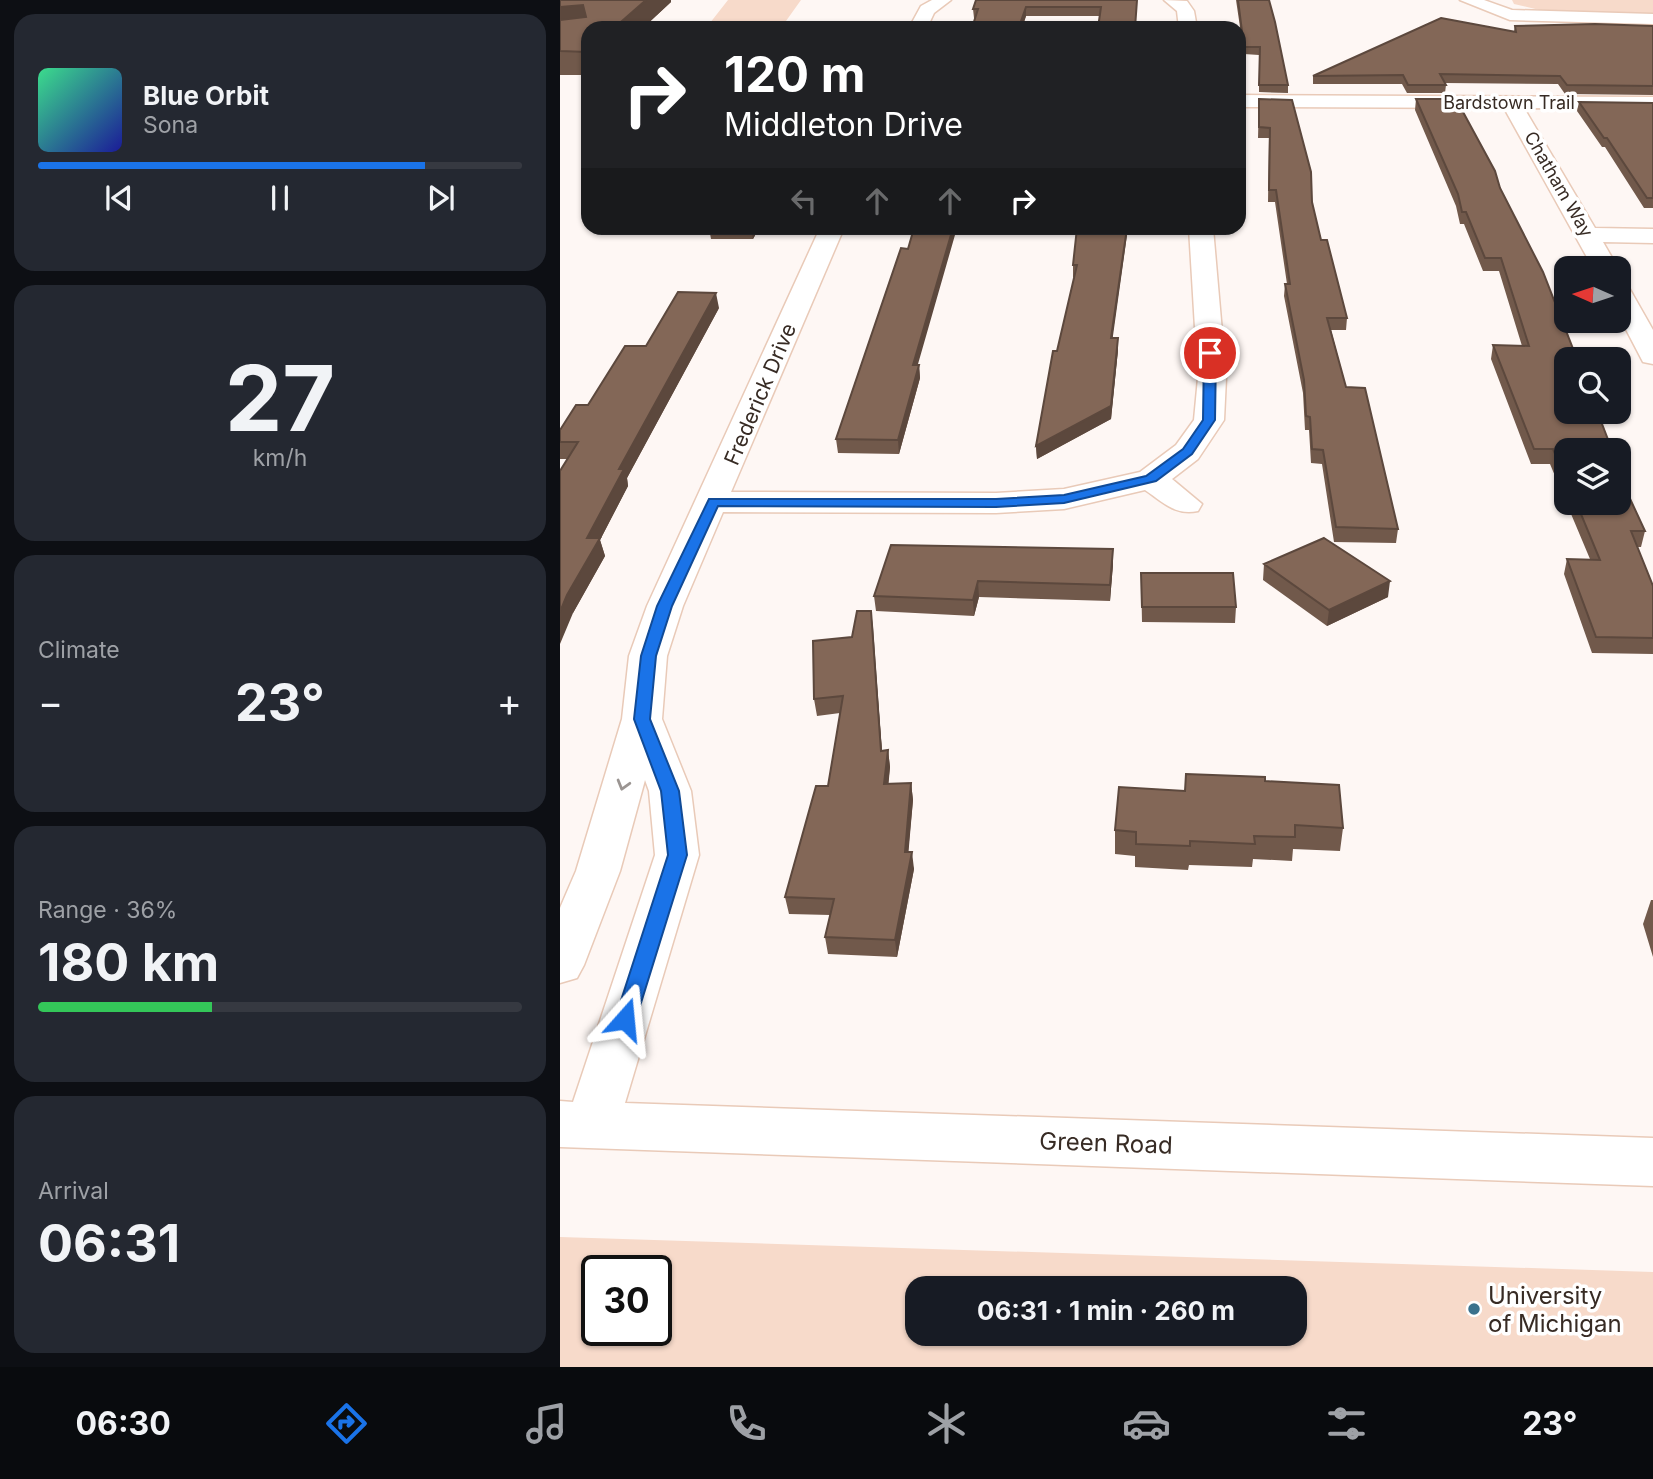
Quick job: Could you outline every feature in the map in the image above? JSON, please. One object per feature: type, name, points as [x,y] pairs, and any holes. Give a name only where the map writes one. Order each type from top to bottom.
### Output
[{"type":"street","points":[[922,21],[927,10],[943,0]]},
{"type":"street","points":[[1172,0],[1183,4],[1187,20]]},
{"type":"street","points":[[1468,0],[1510,15],[1653,19]]},
{"type":"street","name":"Bardstown Trail","points":[[1246,101],[1653,103]]},
{"type":"street","name":"Chatham Way","points":[[1510,101],[1600,256]]},
{"type":"street","name":"Frederick Drive","points":[[560,965],[598,871],[642,719],[648,656],[660,619],[829,235]]},
{"type":"street","points":[[713,502],[996,503],[1064,499],[1151,479],[1187,452],[1209,420],[1212,378],[1202,235]]},
{"type":"street","points":[[1589,235],[1653,236]]},
{"type":"street","points":[[1631,315],[1653,356]]},
{"type":"street","points":[[1151,479],[1186,504]]},
{"type":"street","name":"Frederick Drive","points":[[576,1124],[677,855],[670,791],[642,719]]},
{"type":"street","name":"Green Road","points":[[576,1124],[1653,1162]]},
{"type":"shaded area","points":[[728,0],[801,0],[786,21],[712,21]]},
{"type":"shaded area","points":[[1512,0],[1653,0],[1653,14],[1552,13],[1514,4]]},
{"type":"shaded area","name":"University of Michigan","points":[[560,1237],[1653,1272],[1653,1367],[560,1367]]},
{"type":"building","points":[[560,0],[646,0],[622,21],[581,21],[581,52],[560,51],[560,20],[586,17],[583,5],[560,7]]},
{"type":"building","points":[[976,0],[1137,0],[1136,21],[1099,21],[1101,7],[1026,7],[1021,21],[974,21],[978,9],[973,9]]},
{"type":"building","points":[[1238,0],[1269,0],[1288,85],[1259,85],[1260,47],[1246,47],[1246,21],[1241,21]]},
{"type":"building","points":[[1441,18],[1516,32],[1515,26],[1653,26],[1653,86],[1567,85],[1560,76],[1440,74],[1446,85],[1408,85],[1403,75],[1313,76]]},
{"type":"building","points":[[1259,99],[1292,100],[1311,172],[1312,202],[1321,240],[1327,240],[1347,318],[1327,318],[1346,387],[1365,388],[1398,529],[1336,527],[1323,450],[1312,449],[1310,417],[1306,416],[1304,380],[1285,284],[1290,284],[1276,190],[1269,190],[1270,128],[1259,127]]},
{"type":"building","points":[[1416,99],[1456,99],[1495,171],[1500,188],[1543,272],[1554,300],[1554,333],[1567,333],[1572,347],[1554,347],[1554,424],[1602,424],[1607,438],[1554,438],[1554,451],[1553,449],[1534,449],[1493,345],[1529,346],[1501,258],[1485,258],[1466,212],[1462,212],[1458,194]]},
{"type":"building","points":[[1579,102],[1653,103],[1653,198],[1647,198]]},
{"type":"building","points":[[912,235],[951,235],[913,365],[919,365],[898,440],[836,439],[901,248],[908,249]]},
{"type":"building","points":[[1076,235],[1126,235],[1111,338],[1118,338],[1111,406],[1036,446],[1053,351],[1057,351],[1077,265],[1073,265]]},
{"type":"building","points":[[678,292],[716,293],[619,469],[624,469],[587,538],[600,538],[560,612],[560,471],[578,442],[560,442],[560,430],[576,405],[588,405],[625,346],[646,346]]},
{"type":"building","points":[[1631,501],[1645,531],[1631,531],[1653,586],[1653,638],[1596,637],[1567,559],[1600,560],[1581,515],[1631,515]]},
{"type":"building","points":[[1324,538],[1390,581],[1329,610],[1264,564]]},
{"type":"building","points":[[891,545],[1113,549],[1110,585],[978,581],[973,600],[874,596]]},
{"type":"building","points":[[1141,573],[1233,573],[1236,607],[1142,607]]},
{"type":"building","points":[[857,611],[871,611],[881,751],[888,750],[884,784],[911,783],[905,852],[912,852],[895,940],[825,937],[834,899],[785,897],[816,786],[828,786],[843,696],[814,699],[813,641],[852,637]]},
{"type":"building","points":[[1186,774],[1265,777],[1265,781],[1339,785],[1343,828],[1295,825],[1295,837],[1254,836],[1255,844],[1190,841],[1190,846],[1136,844],[1136,832],[1115,830],[1119,787],[1185,791]]},
{"type":"place","name":"University of Michigan","points":[[1474,1309]]},
{"type":"route","points":[[625,1019],[677,855],[670,791],[642,719],[648,656],[665,606],[713,502],[996,503],[1064,499],[1151,479],[1187,452],[1209,420],[1212,378],[1210,353]]}]
